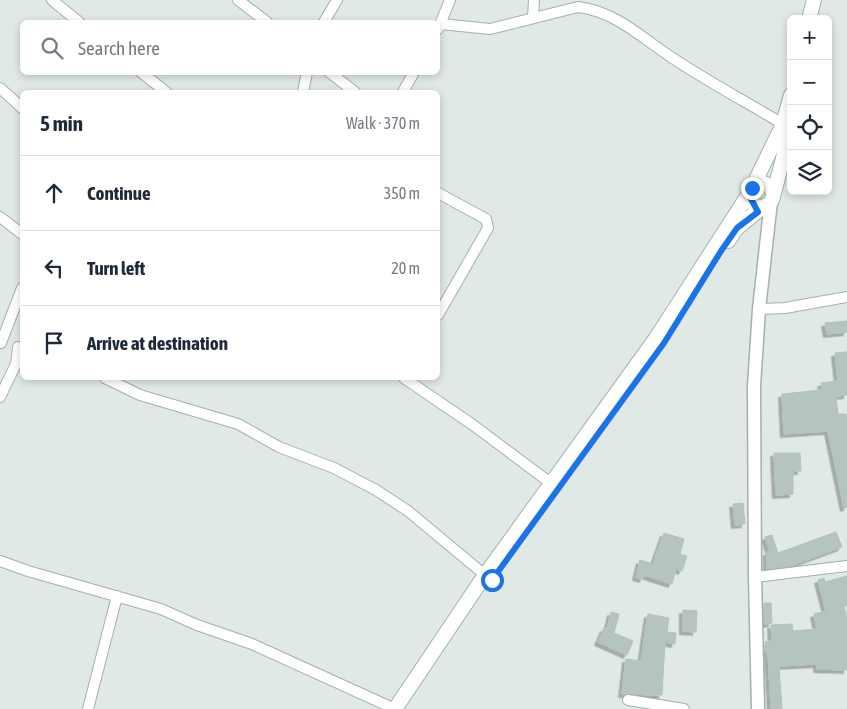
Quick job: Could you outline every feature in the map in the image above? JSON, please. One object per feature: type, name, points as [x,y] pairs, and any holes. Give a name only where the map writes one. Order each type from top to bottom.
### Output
[{"type":"main road","points":[[810,15],[814,0]]},
{"type":"main road","points":[[819,15],[823,0]]},
{"type":"main road","points":[[395,709],[485,575],[656,338],[760,200],[787,125]]},
{"type":"main road","points":[[406,709],[492,580],[664,343],[721,251],[760,200],[787,125]]},
{"type":"street","points":[[52,0],[77,20]]},
{"type":"street","points":[[238,0],[264,20]]},
{"type":"street","points":[[325,20],[337,0]]},
{"type":"street","points":[[440,25],[450,0]]},
{"type":"street","points":[[533,18],[534,0]]},
{"type":"street","points":[[440,27],[490,30],[578,7],[591,8],[612,17],[672,58],[787,125]]},
{"type":"street","points":[[146,75],[164,90]]},
{"type":"street","points":[[303,90],[306,75]]},
{"type":"street","points":[[333,75],[352,90]]},
{"type":"street","points":[[404,90],[412,75]]},
{"type":"street","points":[[0,88],[20,106]]},
{"type":"street","points":[[440,194],[486,219],[488,223],[488,228],[440,312]]},
{"type":"street","points":[[758,709],[754,577],[754,386],[759,309],[769,229],[760,200]]},
{"type":"street","points":[[0,217],[20,232]]},
{"type":"street","points":[[0,397],[16,364],[20,347],[0,343],[20,293]]},
{"type":"street","points":[[759,309],[785,308],[847,297]]},
{"type":"street","points":[[109,380],[140,395],[238,424],[280,447],[334,468],[376,490],[408,512],[485,575]]},
{"type":"street","points":[[407,380],[473,425],[552,484]]},
{"type":"street","points":[[0,561],[28,571],[161,609],[197,625],[252,644],[395,709]]},
{"type":"street","points":[[754,577],[847,566]]},
{"type":"street","points":[[88,709],[117,596]]},
{"type":"street","points":[[628,700],[684,709]]},
{"type":"building","points":[[847,321],[847,332],[827,334],[825,323]]},
{"type":"building","points":[[847,352],[847,395],[836,396],[838,414],[846,414],[847,417],[847,507],[844,508],[828,431],[784,434],[782,394],[822,390],[821,383],[838,381],[835,353]]},
{"type":"building","points":[[774,453],[800,453],[801,471],[793,471],[793,494],[776,495]]},
{"type":"building","points":[[743,503],[745,524],[735,525],[733,504]]},
{"type":"building","points":[[836,532],[842,547],[790,566],[767,569],[767,552],[770,552],[765,537],[772,535],[778,553]]},
{"type":"building","points":[[664,533],[684,539],[680,554],[687,556],[682,571],[676,569],[672,584],[644,575],[643,579],[636,577],[640,560],[653,564]]},
{"type":"building","points":[[847,576],[847,605],[844,606],[847,619],[847,670],[817,669],[817,664],[779,666],[782,709],[771,709],[768,652],[765,652],[765,642],[772,641],[771,625],[792,624],[793,631],[817,629],[814,614],[826,611],[818,580],[824,578],[825,582]]},
{"type":"building","points":[[764,603],[771,603],[772,623],[764,624]]},
{"type":"building","points":[[683,610],[697,611],[696,632],[683,631]]},
{"type":"building","points":[[611,612],[619,614],[614,633],[633,641],[627,655],[598,642],[604,628],[607,629]]},
{"type":"building","points":[[648,614],[669,618],[667,632],[676,633],[675,644],[665,642],[662,695],[622,694],[626,659],[641,661]]},
{"type":"route","points":[[492,580],[664,343],[737,228],[758,212],[751,201],[750,192],[752,188]]}]
